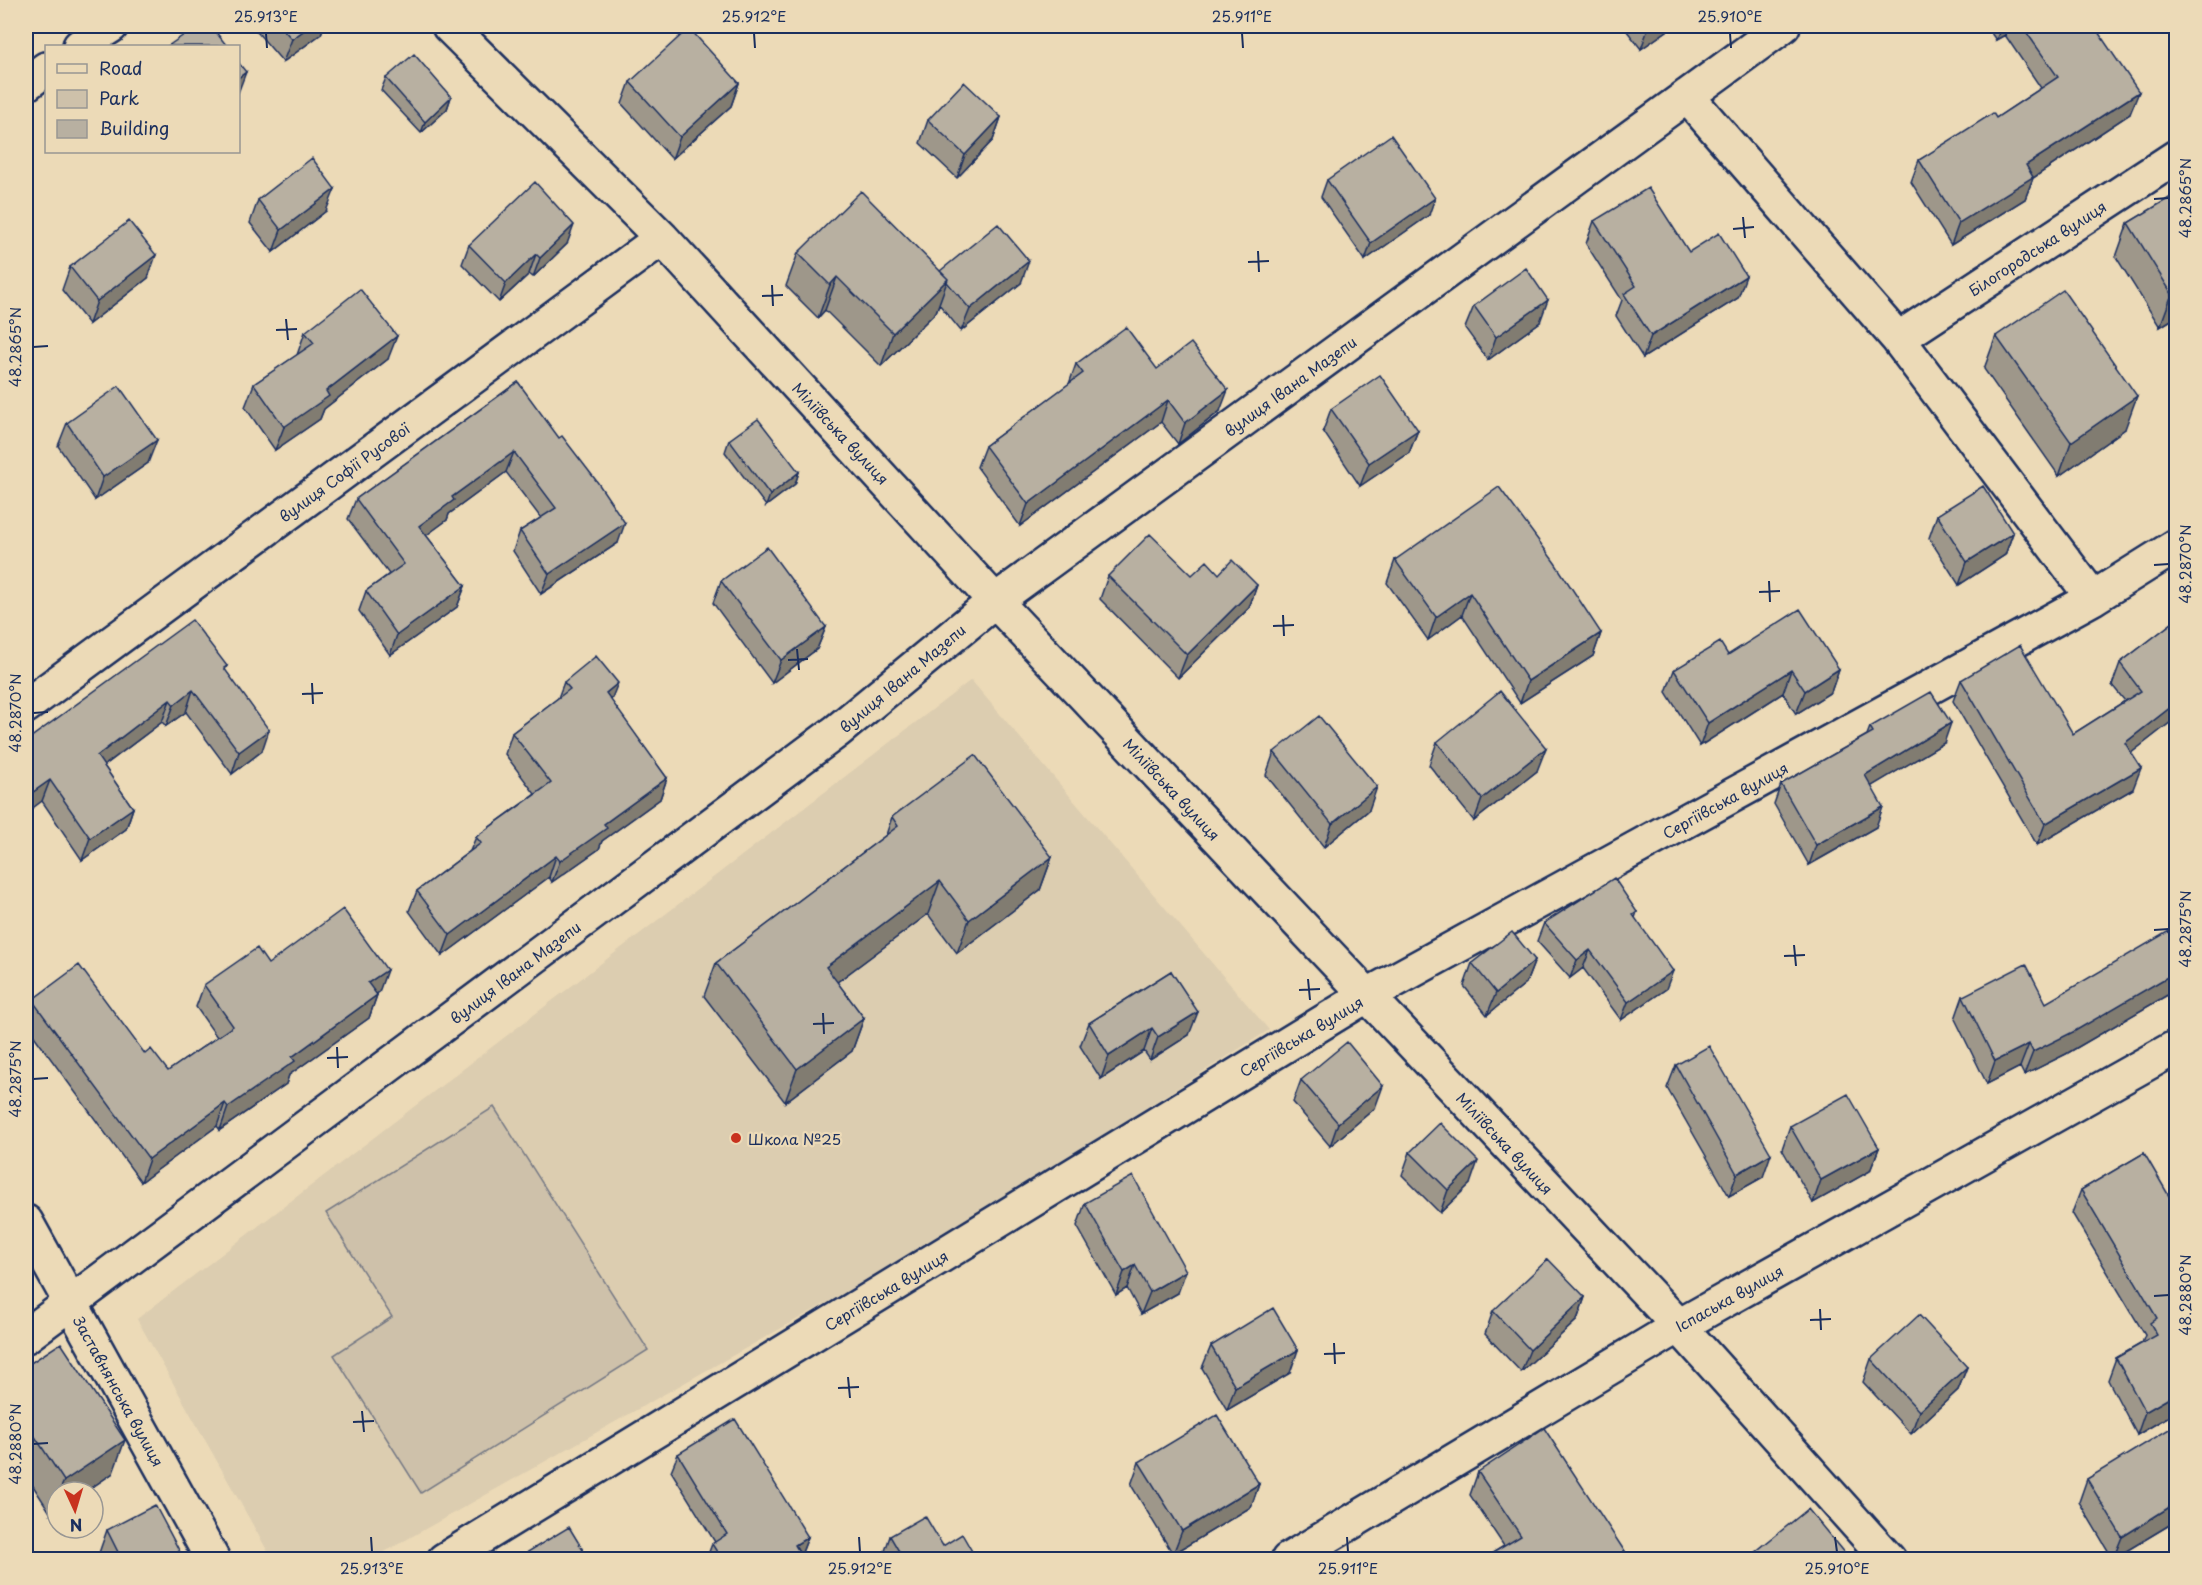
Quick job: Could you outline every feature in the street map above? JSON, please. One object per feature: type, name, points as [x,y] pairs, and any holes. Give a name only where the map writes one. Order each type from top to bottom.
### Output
[{"type":"street","points":[[82,45],[111,26]]},
{"type":"street","name":"Міліївська вулиця","points":[[449,26],[662,238],[996,601],[1679,1326],[1889,1560]]},
{"type":"street","name":"вулиця Івана Мазепи","points":[[26,1336],[837,731],[996,601],[1783,26]]},
{"type":"street","points":[[26,84],[45,70]]},
{"type":"street","points":[[1687,96],[1898,339],[2093,597]]},
{"type":"street","name":"Білогородська вулиця","points":[[1898,339],[2176,157]]},
{"type":"street","name":"вулиця Софії Русової","points":[[26,706],[662,238]]},
{"type":"street","name":"Сергіївська вулиця","points":[[444,1560],[1366,996],[2093,597],[2176,546]]},
{"type":"street","name":"Іспаська вулиця","points":[[1288,1560],[1679,1326],[2176,1047]]},
{"type":"street","name":"Заставнянська вулиця","points":[[26,1222],[213,1560]]},
{"type":"shaded area","name":"Школа №25","points":[[971,680],[1269,1030],[929,1245],[372,1559],[272,1559],[137,1319]]},
{"type":"green space","points":[[494,1107],[648,1350],[421,1493],[334,1355],[392,1317],[326,1213]]},
{"type":"building","points":[[197,26],[211,26],[226,45],[169,45]]},
{"type":"building","points":[[280,26],[310,26],[292,39]]},
{"type":"building","points":[[2022,26],[2094,26],[2139,92],[2026,165],[2033,177],[1959,223],[1919,160],[1993,113],[1996,118],[2058,77]]},
{"type":"building","points":[[689,28],[739,83],[680,137],[630,82]]},
{"type":"building","points":[[414,54],[451,97],[425,122],[386,78]]},
{"type":"building","points":[[240,64],[246,72],[240,76]]},
{"type":"building","points":[[964,82],[1001,117],[965,155],[928,120]]},
{"type":"building","points":[[1391,135],[1435,198],[1371,243],[1327,180]]},
{"type":"building","points":[[312,158],[335,189],[281,230],[258,200]]},
{"type":"building","points":[[535,182],[574,225],[540,258],[536,254],[506,283],[469,245]]},
{"type":"building","points":[[1648,188],[1689,252],[1719,233],[1746,276],[1651,336],[1624,294],[1636,286],[1594,221]]},
{"type":"building","points":[[861,191],[948,279],[893,333],[837,277],[830,285],[798,253]]},
{"type":"building","points":[[2176,194],[2176,291],[2172,294],[2128,223]]},
{"type":"building","points":[[129,221],[156,255],[97,301],[70,267]]},
{"type":"building","points":[[998,224],[1029,261],[970,309],[940,271]]},
{"type":"building","points":[[1526,268],[1548,300],[1496,337],[1474,306]]},
{"type":"building","points":[[360,289],[397,336],[326,391],[329,396],[284,427],[254,384],[314,343],[305,332]]},
{"type":"building","points":[[2063,290],[2137,396],[2071,442],[1996,336]]},
{"type":"building","points":[[1126,327],[1157,369],[1191,343],[1228,390],[1185,423],[1168,400],[1028,504],[985,446],[1083,373],[1076,364]]},
{"type":"building","points":[[1380,375],[1418,430],[1369,463],[1331,409]]},
{"type":"building","points":[[518,382],[559,438],[562,436],[598,483],[625,523],[549,574],[520,531],[556,508],[514,452],[452,497],[454,500],[419,526],[465,586],[397,635],[366,591],[404,564],[356,499]]},
{"type":"building","points":[[119,386],[157,440],[103,477],[67,423]]},
{"type":"building","points":[[758,419],[799,472],[770,495],[729,440]]},
{"type":"building","points":[[1983,486],[2013,533],[1967,562],[1937,515]]},
{"type":"building","points":[[1499,487],[1555,563],[1601,633],[1528,681],[1470,593],[1436,617],[1395,560]]},
{"type":"building","points":[[1150,534],[1192,575],[1207,561],[1219,574],[1232,560],[1257,585],[1187,655],[1108,576]]},
{"type":"building","points":[[767,547],[826,627],[781,660],[721,581]]},
{"type":"building","points":[[1800,609],[1839,669],[1805,691],[1791,670],[1708,723],[1674,670],[1720,642],[1728,655]]},
{"type":"building","points":[[192,620],[227,666],[224,668],[269,730],[239,752],[193,690],[174,705],[170,700],[97,756],[133,808],[90,838],[50,780],[26,797],[26,741]]},
{"type":"building","points":[[2176,620],[2176,703],[2125,743],[2141,768],[2045,824],[1961,680],[2020,645],[2073,734],[2141,691],[2120,663]]},
{"type":"building","points":[[596,656],[618,683],[606,693],[667,778],[604,824],[607,828],[560,861],[556,856],[450,935],[417,891],[481,843],[476,837],[551,783],[512,733],[570,689],[564,682]]},
{"type":"building","points":[[1500,691],[1546,748],[1482,799],[1437,742]]},
{"type":"building","points":[[1931,692],[1951,723],[1865,775],[1883,807],[1816,845],[1781,784],[1873,732],[1870,727]]},
{"type":"building","points":[[1319,716],[1377,787],[1332,824],[1274,752]]},
{"type":"building","points":[[975,755],[1052,857],[969,920],[940,881],[826,967],[864,1018],[797,1069],[716,963],[898,826],[892,817]]},
{"type":"building","points":[[1614,878],[1637,912],[1633,915],[1673,971],[1628,1002],[1590,950],[1577,960],[1544,923]]},
{"type":"building","points":[[343,909],[387,970],[368,983],[377,995],[292,1057],[295,1061],[228,1107],[225,1103],[149,1159],[32,1000],[79,965],[145,1054],[151,1049],[168,1071],[233,1026],[204,985],[257,948],[268,964]]},
{"type":"building","points":[[2169,931],[2176,944],[2176,972],[2075,1031],[2033,1052],[2029,1044],[1995,1061],[1963,996],[2026,964],[2046,1003]]},
{"type":"building","points":[[1512,932],[1535,960],[1496,993],[1472,963]]},
{"type":"building","points":[[1171,971],[1198,1012],[1158,1037],[1152,1028],[1109,1056],[1089,1023]]},
{"type":"building","points":[[1347,1042],[1383,1086],[1338,1123],[1301,1080]]},
{"type":"building","points":[[1709,1046],[1771,1154],[1737,1174],[1676,1065]]},
{"type":"building","points":[[1848,1094],[1879,1148],[1821,1180],[1790,1126]]},
{"type":"building","points":[[1440,1123],[1478,1161],[1448,1190],[1410,1152]]},
{"type":"building","points":[[2144,1153],[2176,1208],[2176,1394],[2145,1412],[2116,1358],[2157,1335],[2150,1323],[2157,1318],[2081,1190]]},
{"type":"building","points":[[1133,1176],[1186,1271],[1150,1292],[1135,1265],[1124,1272],[1085,1203]]},
{"type":"building","points":[[1548,1259],[1585,1297],[1530,1350],[1493,1311]]},
{"type":"building","points":[[1273,1308],[1298,1350],[1235,1387],[1211,1346]]},
{"type":"building","points":[[1919,1315],[1967,1367],[1919,1411],[1871,1359]]},
{"type":"building","points":[[61,1343],[125,1440],[63,1480],[26,1423],[26,1366]]},
{"type":"building","points":[[1217,1415],[1259,1484],[1182,1531],[1139,1462]]},
{"type":"building","points":[[735,1419],[808,1537],[795,1545],[804,1560],[722,1560],[712,1544],[727,1534],[678,1454]]},
{"type":"building","points":[[2174,1426],[2176,1430],[2176,1503],[2122,1537],[2087,1479]]},
{"type":"building","points":[[1544,1428],[1629,1558],[1625,1560],[1481,1560],[1521,1536],[1478,1472]]},
{"type":"building","points":[[155,1505],[181,1554],[172,1560],[122,1560],[107,1530]]},
{"type":"building","points":[[1808,1509],[1850,1560],[1759,1560],[1754,1553]]},
{"type":"building","points":[[925,1516],[943,1546],[962,1534],[977,1560],[904,1560],[890,1536]]},
{"type":"building","points":[[569,1527],[589,1560],[522,1560],[521,1556]]},
{"type":"place","name":"Школа №25","points":[[736,1138]]}]
